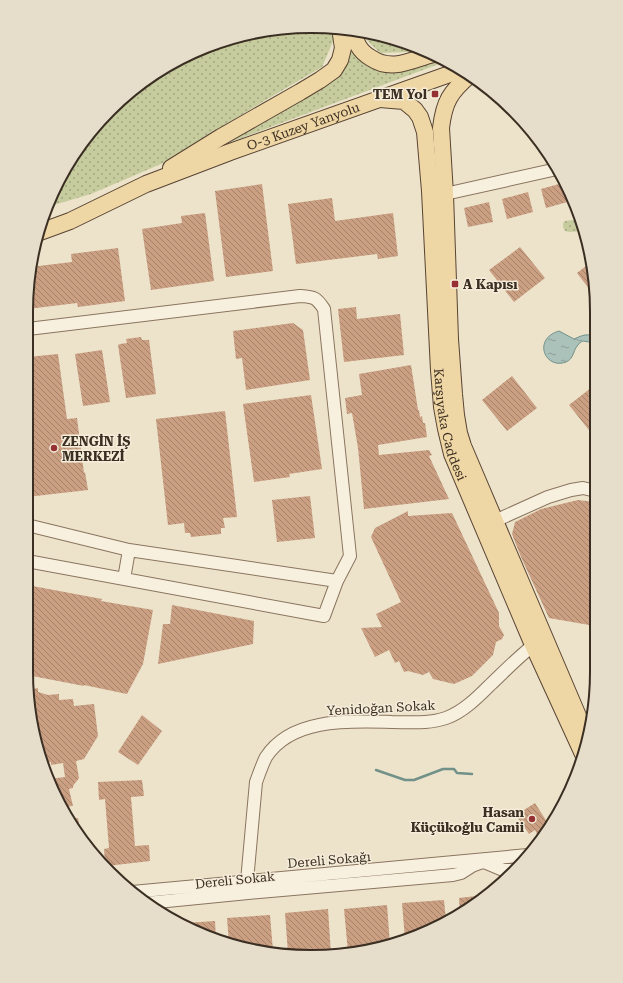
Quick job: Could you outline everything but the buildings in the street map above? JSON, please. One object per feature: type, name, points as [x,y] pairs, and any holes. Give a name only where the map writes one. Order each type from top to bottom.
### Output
[{"type":"main road","points":[[45,230],[70,221],[146,184],[190,155],[320,80],[334,70],[340,60],[343,48],[341,35]]},
{"type":"main road","points":[[354,36],[361,51],[378,62],[388,65],[399,64],[424,57]]},
{"type":"main road","name":"O-3 Kuzey Yanyolu","points":[[146,184],[454,72]]},
{"type":"main road","name":"Karşıyaka Caddesi","points":[[465,79],[453,91],[442,117],[437,192],[439,370],[442,407],[452,454],[489,524],[538,641],[580,748]]},
{"type":"main road","name":"Karşıyaka Caddesi","points":[[380,99],[404,101],[415,110],[420,117],[425,132],[437,192]]},
{"type":"main road","points":[[50,218],[69,214],[109,202]]},
{"type":"main road","name":"Karşıyaka Caddesi","points":[[538,641],[584,731]]},
{"type":"street","points":[[437,192],[552,170]]},
{"type":"street","points":[[33,328],[300,296],[311,296],[319,301],[324,309],[350,556],[324,616],[33,562]]},
{"type":"street","points":[[489,524],[548,497],[571,490],[583,488],[590,489]]},
{"type":"street","points":[[33,526],[129,550],[338,581]]},
{"type":"street","points":[[124,579],[129,550]]},
{"type":"street","name":"Yenidoğan Sokak","points":[[247,887],[256,782],[267,756],[287,736],[300,729],[318,725],[364,721],[432,722],[448,717],[472,702],[538,641]]},
{"type":"street","name":"Dereli Sokağı","points":[[141,892],[247,887],[291,878],[520,856]]},
{"type":"street","name":"Dereli Sokak","points":[[155,902],[247,887],[453,876],[472,866],[484,862],[506,870]]},
{"type":"green space","points":[[312,33],[333,34],[334,39],[322,67],[161,164],[91,194],[54,205],[70,172],[102,128],[128,102],[172,70],[205,54],[239,42],[275,35]]},
{"type":"green space","points":[[366,39],[384,42],[410,51],[380,53]]},
{"type":"green space","points":[[350,45],[358,52],[422,64],[433,61],[439,64],[204,152],[332,79]]},
{"type":"green space","points":[[574,220],[578,231],[565,231],[563,223],[565,221]]},
{"type":"water","points":[[559,331],[574,339],[580,336],[590,335],[590,342],[583,341],[579,343],[569,361],[559,363],[552,362],[547,358],[544,352],[546,340],[551,335]]},
{"type":"waterway","points":[[376,770],[405,780],[414,780],[443,769],[454,769],[457,773],[472,774]]},
{"type":"place","name":"TEM Yol","points":[[435,94]]},
{"type":"place","name":"A Kapısı","points":[[455,284]]},
{"type":"place","name":"ZENGİN İŞ MERKEZİ","points":[[54,448]]},
{"type":"place","name":"Hasan Küçükoğlu Camii","points":[[532,819]]}]
